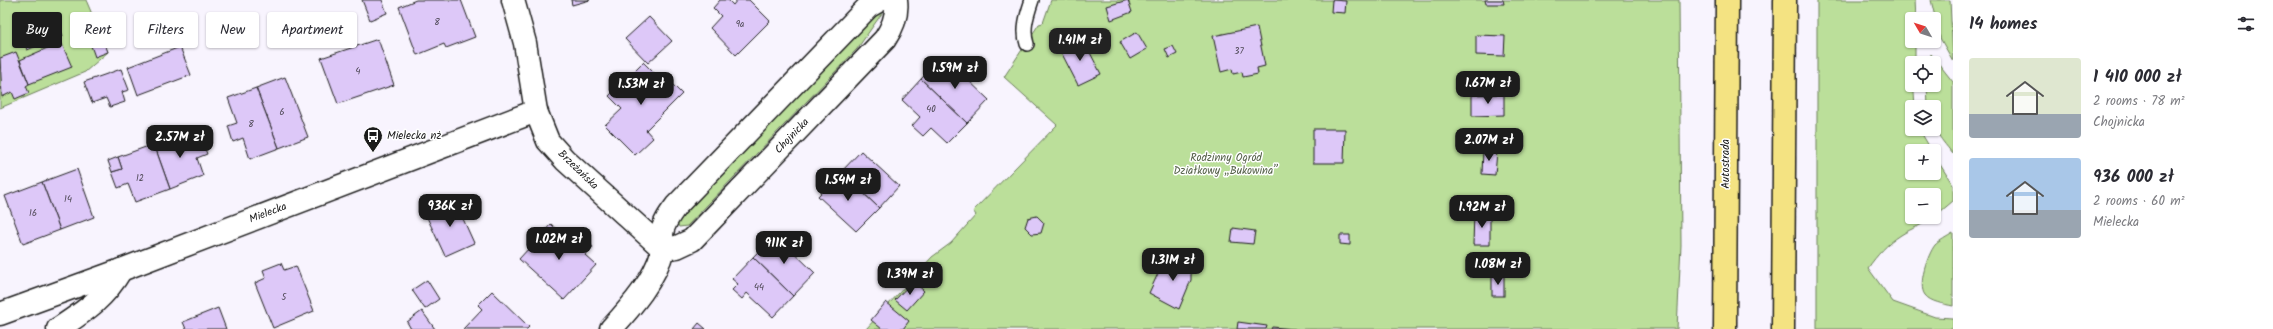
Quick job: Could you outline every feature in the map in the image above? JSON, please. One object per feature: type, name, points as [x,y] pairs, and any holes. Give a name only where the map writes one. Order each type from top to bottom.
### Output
[{"type":"highway","name":"Autostrada","points":[[1725,329],[1727,0]]},
{"type":"highway","points":[[1784,329],[1785,0]]},
{"type":"street","name":"Brzeżańska","points":[[513,0],[525,43],[536,111],[548,141],[565,160],[663,248]]},
{"type":"street","points":[[611,329],[632,306],[649,280],[663,248],[664,226],[676,206],[868,7],[880,0]]},
{"type":"street","name":"Chojnicka","points":[[663,248],[677,247],[692,240],[885,38],[892,28],[896,15],[896,0]]},
{"type":"street","name":"Mielecka","points":[[0,314],[121,270],[536,111]]},
{"type":"street","points":[[58,329],[89,308],[111,288],[121,270]]},
{"type":"lane","points":[[1027,44],[1024,35],[1025,22],[1032,0]]},
{"type":"green space","points":[[0,0],[86,0],[91,12],[70,12],[70,48],[106,48],[108,52],[85,72],[0,108]]},
{"type":"green space","name":"Rodzinny Ogród Działkowy „Bukowina”","points":[[1051,0],[1679,0],[1681,245],[1677,329],[866,329],[932,257],[951,243],[976,215],[973,211],[1057,125],[1004,77],[1039,24],[1043,23]]},
{"type":"green space","points":[[1817,0],[1915,0],[1916,12],[1905,12],[1905,48],[1915,48],[1915,56],[1905,56],[1905,92],[1914,92],[1915,100],[1905,100],[1905,136],[1923,136],[1928,144],[1905,144],[1905,180],[1941,180],[1941,166],[1953,185],[1953,201],[1941,211],[1941,188],[1905,188],[1905,224],[1922,224],[1891,242],[1868,268],[1893,302],[1935,317],[1953,318],[1953,329],[1817,329]]},
{"type":"green space","points":[[1931,0],[1950,0],[1953,61],[1941,40],[1941,12],[1934,12]]},
{"type":"green space","points":[[885,9],[857,49],[687,226],[679,227],[677,223],[680,218],[848,42],[874,17]]},
{"type":"green space","points":[[1941,67],[1953,82],[1953,154],[1940,136],[1941,136],[1941,100],[1928,100],[1927,92],[1941,92]]},
{"type":"green space","points":[[1953,233],[1953,306],[1927,297],[1923,290],[1922,284],[1924,270],[1932,249],[1937,243]]},
{"type":"building","points":[[362,0],[382,0],[387,13],[370,20]]},
{"type":"building","points":[[416,0],[461,0],[475,37],[446,48],[444,44],[417,55],[399,7]]},
{"type":"building","points":[[571,0],[590,0],[572,5]]},
{"type":"building","points":[[720,0],[728,0],[733,5],[737,0],[749,0],[770,21],[736,55],[710,28],[721,16],[713,8]]},
{"type":"building","points":[[1128,0],[1132,12],[1111,20],[1107,6]]},
{"type":"building","points":[[1332,0],[1346,1],[1345,13],[1331,12]]},
{"type":"building","points":[[1485,0],[1503,0],[1504,4],[1486,4]]},
{"type":"building","points":[[649,17],[672,41],[648,63],[625,39]]},
{"type":"building","points":[[1257,27],[1265,66],[1257,68],[1258,74],[1243,77],[1242,72],[1233,74],[1232,69],[1221,72],[1213,36]]},
{"type":"building","points":[[1137,32],[1147,49],[1130,59],[1120,42]]},
{"type":"building","points":[[1476,35],[1505,36],[1504,56],[1476,55]]},
{"type":"building","points":[[378,39],[394,85],[338,104],[321,58],[351,48],[357,48],[357,46]]},
{"type":"building","points":[[1083,39],[1101,74],[1078,85],[1060,50]]},
{"type":"building","points":[[62,44],[72,67],[29,84],[20,60],[47,48],[62,48]]},
{"type":"building","points":[[1173,46],[1177,54],[1169,58],[1165,49]]},
{"type":"building","points":[[92,48],[106,48],[108,52],[95,57]]},
{"type":"building","points":[[180,48],[191,75],[138,95],[128,67]]},
{"type":"building","points":[[16,52],[29,84],[26,86],[29,93],[15,99],[12,92],[2,97],[0,58]]},
{"type":"building","points":[[943,56],[989,100],[967,123],[921,79]]},
{"type":"building","points":[[643,62],[660,79],[663,75],[682,94],[646,130],[653,138],[635,155],[605,125],[622,109],[609,96]]},
{"type":"building","points":[[121,69],[129,90],[122,92],[125,102],[110,107],[106,98],[92,103],[84,82]]},
{"type":"building","points":[[285,77],[308,137],[279,148],[256,88]]},
{"type":"building","points":[[921,79],[967,123],[947,143],[931,128],[923,136],[912,126],[920,117],[902,100]]},
{"type":"building","points":[[256,88],[279,148],[250,159],[243,138],[233,142],[228,126],[237,123],[228,98]]},
{"type":"building","points":[[1504,94],[1504,115],[1472,116],[1472,95]]},
{"type":"building","points":[[1313,129],[1345,129],[1344,163],[1313,163]]},
{"type":"building","points":[[187,132],[191,143],[201,139],[207,154],[197,158],[203,176],[170,189],[154,144]]},
{"type":"building","points":[[154,144],[170,189],[135,202],[128,184],[118,188],[112,172],[122,169],[118,157]]},
{"type":"building","points":[[1483,150],[1497,151],[1495,175],[1482,174]]},
{"type":"building","points":[[861,151],[899,186],[879,208],[841,172]]},
{"type":"building","points":[[118,157],[122,169],[112,172],[108,161]]},
{"type":"building","points":[[77,169],[94,217],[60,230],[42,182]]},
{"type":"building","points":[[841,172],[879,208],[856,231],[818,196]]},
{"type":"building","points":[[42,182],[60,230],[23,244],[5,196]]},
{"type":"building","points":[[454,199],[474,243],[445,256],[425,213]]},
{"type":"building","points":[[1474,212],[1490,213],[1490,245],[1473,245]]},
{"type":"building","points":[[1037,216],[1044,223],[1041,233],[1032,234],[1025,227],[1028,218]]},
{"type":"building","points":[[551,224],[569,241],[577,233],[593,247],[585,255],[596,265],[564,300],[519,259]]},
{"type":"building","points":[[1233,228],[1255,231],[1253,244],[1231,242]]},
{"type":"building","points":[[775,234],[815,273],[793,296],[753,257]]},
{"type":"building","points":[[1340,235],[1350,235],[1350,245],[1340,244]]},
{"type":"building","points":[[753,257],[793,296],[773,317],[747,293],[742,299],[732,290],[738,284],[732,279]]},
{"type":"building","points":[[1170,258],[1191,261],[1191,280],[1179,309],[1149,293],[1161,267],[1168,270]]},
{"type":"building","points":[[281,263],[284,270],[296,266],[314,311],[273,328],[255,283],[266,278],[263,270]]},
{"type":"building","points":[[1492,276],[1504,276],[1504,296],[1492,296]]},
{"type":"building","points":[[427,280],[439,299],[425,309],[412,290]]},
{"type":"building","points":[[913,281],[924,291],[907,310],[895,300]]},
{"type":"building","points":[[492,291],[529,327],[527,329],[463,329],[482,309],[478,305]]},
{"type":"building","points":[[886,302],[909,321],[903,329],[882,329],[871,320]]},
{"type":"building","points":[[218,308],[226,329],[186,329],[183,322]]},
{"type":"building","points":[[422,311],[435,329],[411,329],[407,322]]},
{"type":"building","points":[[1238,322],[1267,326],[1266,329],[1237,329]]},
{"type":"building","points":[[699,323],[706,329],[694,329]]},
{"type":"building","points":[[1272,327],[1295,329],[1271,329]]},
{"type":"place","name":"Mielecka nż","points":[[373,153]]}]
